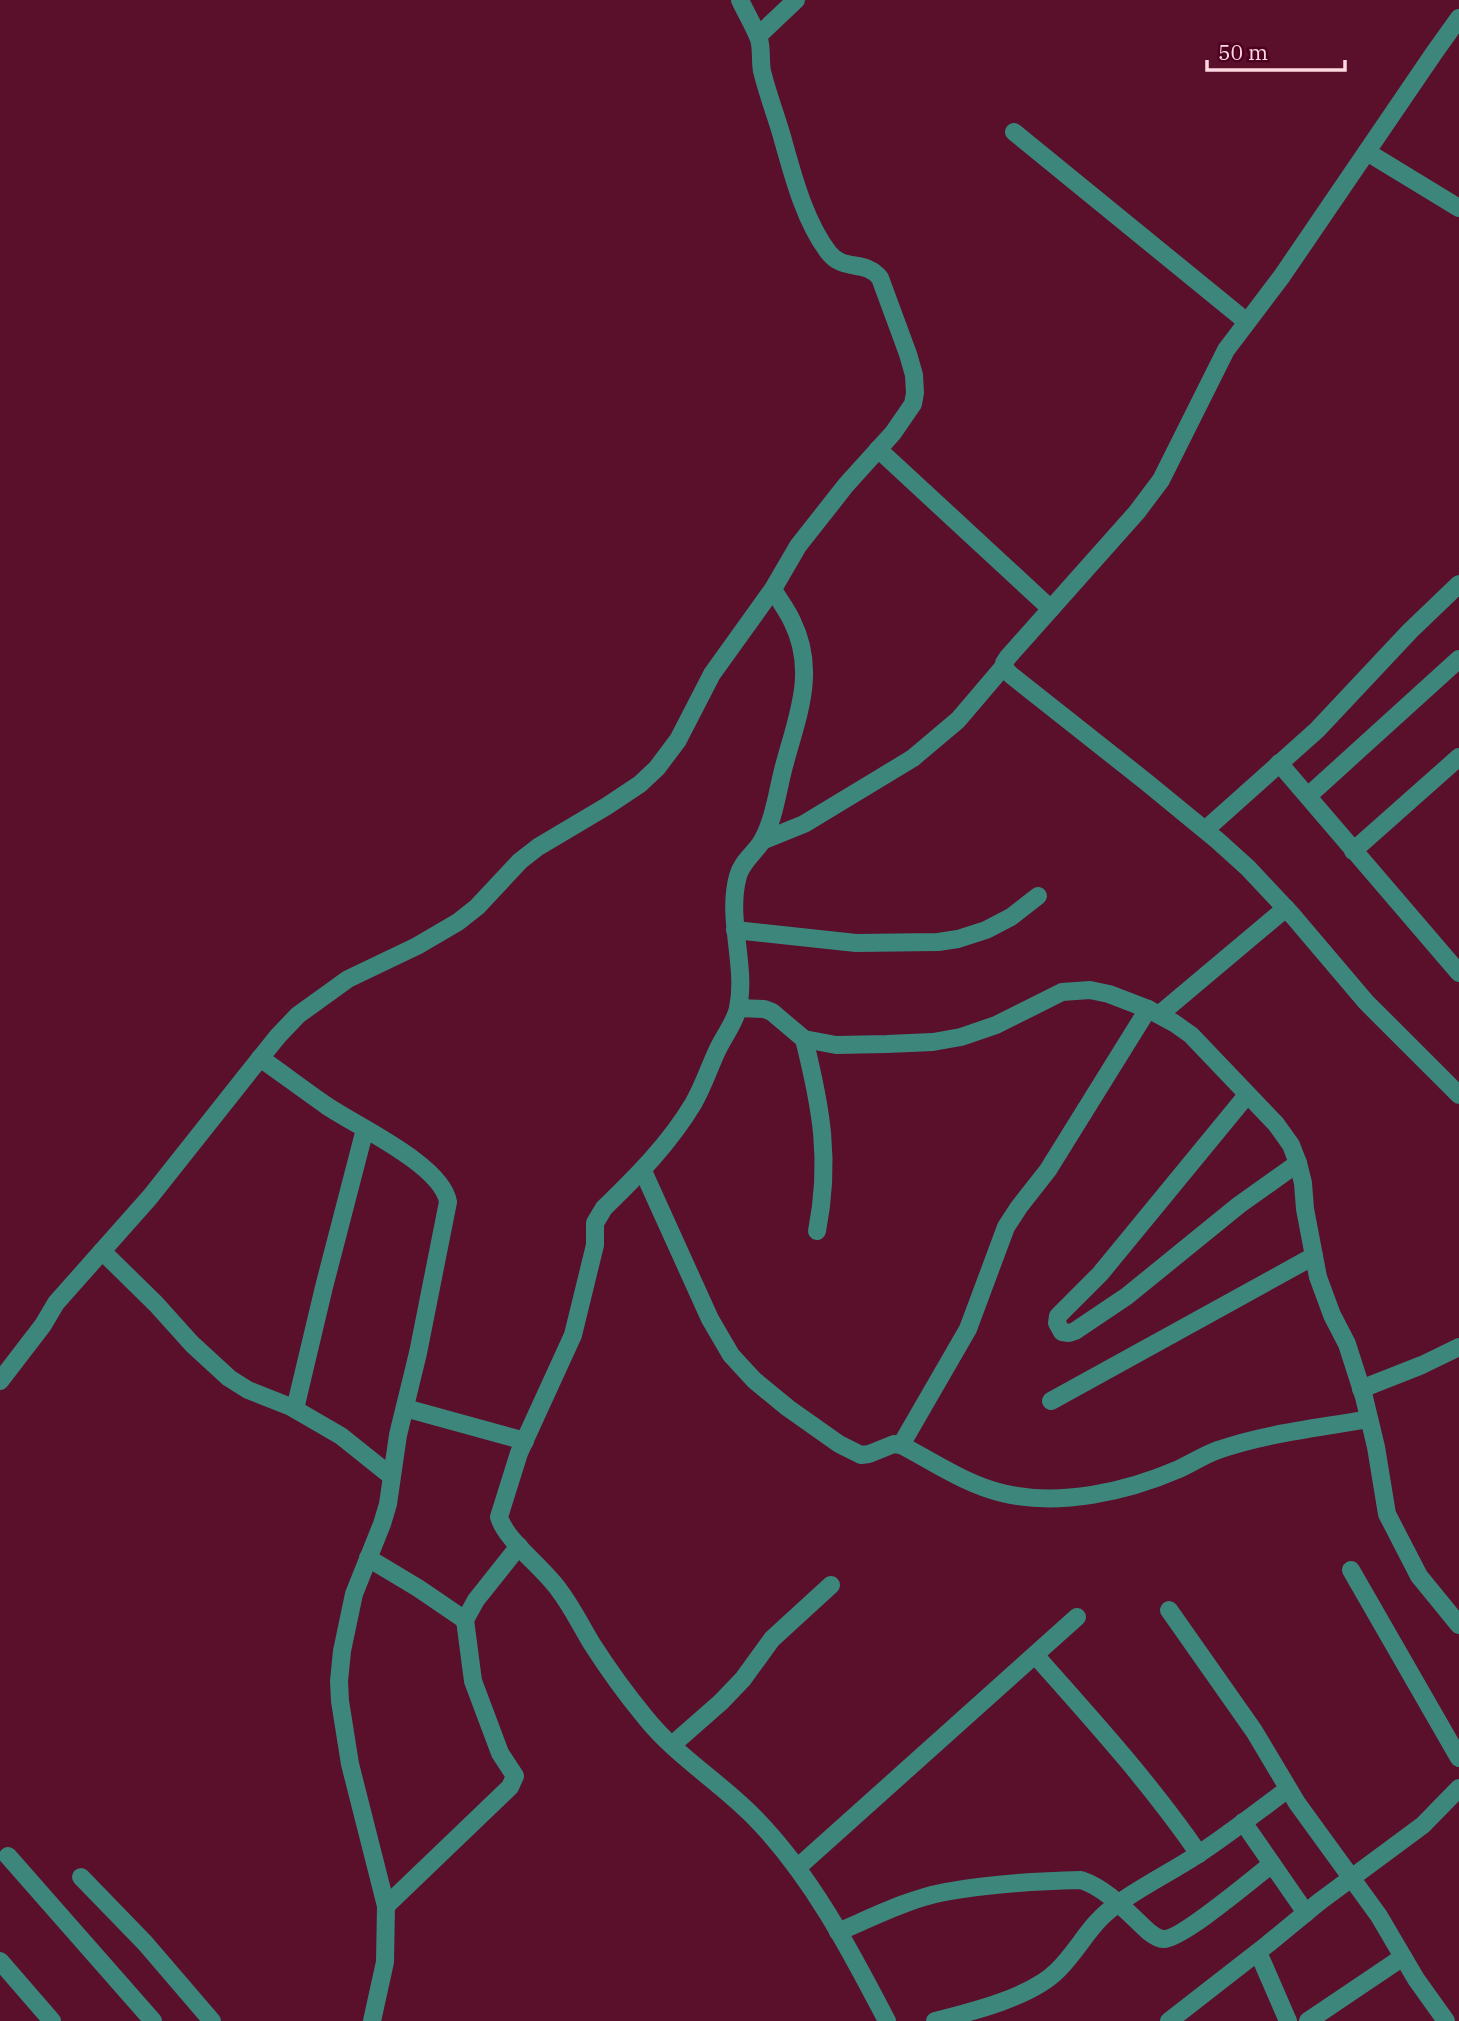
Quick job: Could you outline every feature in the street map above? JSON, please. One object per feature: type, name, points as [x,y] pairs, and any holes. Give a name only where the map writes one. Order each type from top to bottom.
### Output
[{"type":"street","points":[[0,1381],[43,1325],[56,1303],[150,1197],[260,1058],[298,1015],[348,979],[418,946],[458,922],[477,907],[529,854],[607,806],[657,768],[678,740],[712,674],[773,589],[798,546],[824,510],[893,433],[913,404],[914,376],[880,278],[875,271],[841,264],[834,259],[818,237],[797,188],[762,72],[758,36],[740,0]]},
{"type":"street","points":[[758,36],[796,0]]},
{"type":"street","points":[[762,841],[804,824],[913,758],[958,720],[1004,666],[1008,657],[1137,512],[1161,480],[1226,350],[1282,276],[1459,18]]},
{"type":"street","points":[[1014,132],[1247,322]]},
{"type":"street","points":[[1367,152],[1459,208]]},
{"type":"street","points":[[878,449],[1051,609]]},
{"type":"street","points":[[1205,830],[1317,730],[1410,631],[1459,584]]},
{"type":"street","points":[[773,589],[793,622],[803,649],[806,676],[775,808],[762,841],[739,872],[735,904],[738,1008],[694,1102],[643,1171],[604,1208],[595,1223],[595,1245],[573,1335],[519,1453],[499,1517],[506,1533],[568,1602],[592,1644],[645,1718],[754,1817],[797,1868],[852,1955],[887,2021]]},
{"type":"street","points":[[1308,796],[1459,659]]},
{"type":"street","points":[[1004,666],[1011,675],[1205,830],[1248,868],[1366,1002],[1459,1095]]},
{"type":"street","points":[[1353,851],[1459,757]]},
{"type":"street","points":[[1279,763],[1459,973]]},
{"type":"street","points":[[735,930],[856,943],[938,942],[986,930],[1011,917],[1038,896]]},
{"type":"street","points":[[901,1445],[968,1329],[1006,1227],[1048,1170],[1154,1011],[1286,908]]},
{"type":"street","points":[[738,1008],[772,1012],[804,1039],[836,1045],[933,1042],[961,1037],[996,1025],[1062,992],[1090,990],[1109,994],[1154,1011],[1191,1035],[1276,1124],[1291,1145],[1303,1184],[1318,1278],[1347,1344],[1361,1389],[1387,1514],[1419,1576],[1459,1625]]},
{"type":"street","points":[[804,1039],[817,1090],[824,1152],[824,1186],[817,1231]]},
{"type":"street","points":[[260,1058],[421,1165],[447,1193],[448,1202],[391,1476],[388,1504],[354,1594],[342,1651],[339,1681],[355,1790],[379,1871],[386,1906],[385,1962],[372,2021]]},
{"type":"street","points":[[1247,1095],[1100,1274],[1058,1316],[1057,1323],[1062,1332],[1074,1331],[1127,1296],[1239,1205],[1298,1163]]},
{"type":"street","points":[[295,1409],[365,1129]]},
{"type":"street","points":[[643,1171],[710,1319],[731,1354],[754,1380],[788,1408],[839,1444],[861,1455],[894,1444],[901,1445],[949,1472],[1003,1493],[1034,1498],[1090,1496],[1135,1485],[1238,1444],[1276,1434],[1369,1419]]},
{"type":"street","points":[[102,1251],[192,1344],[229,1378],[248,1390],[295,1409],[341,1436],[391,1476]]},
{"type":"street","points":[[1051,1401],[1314,1256]]},
{"type":"street","points":[[1361,1389],[1422,1365],[1459,1346]]},
{"type":"street","points":[[405,1408],[525,1441]]},
{"type":"street","points":[[386,1906],[510,1787],[514,1779],[514,1774],[495,1742],[473,1681],[465,1620],[476,1600],[519,1546]]},
{"type":"street","points":[[368,1558],[465,1620]]},
{"type":"street","points":[[1351,1570],[1459,1758]]},
{"type":"street","points":[[672,1745],[721,1702],[743,1679],[772,1639],[831,1585]]},
{"type":"street","points":[[1170,1610],[1254,1731],[1288,1789],[1379,1916],[1446,2021]]},
{"type":"street","points":[[797,1868],[1077,1617]]},
{"type":"street","points":[[1036,1656],[1157,1796],[1199,1854]]},
{"type":"street","points":[[1169,2021],[1423,1825],[1459,1788]]},
{"type":"street","points":[[935,2021],[974,2011],[1051,1977],[1091,1927],[1118,1903],[1199,1854],[1288,1789]]},
{"type":"street","points":[[1243,1822],[1306,1913]]},
{"type":"street","points":[[8,1856],[153,2021]]},
{"type":"street","points":[[838,1932],[887,1910],[944,1892],[1081,1880],[1092,1884],[1118,1903],[1149,1932],[1163,1940],[1189,1927],[1272,1864]]},
{"type":"street","points":[[81,1877],[145,1943],[212,2021]]},
{"type":"street","points":[[1258,1952],[1288,2021]]},
{"type":"street","points":[[1308,2021],[1403,1957]]},
{"type":"street","points":[[0,1961],[52,2021]]}]
